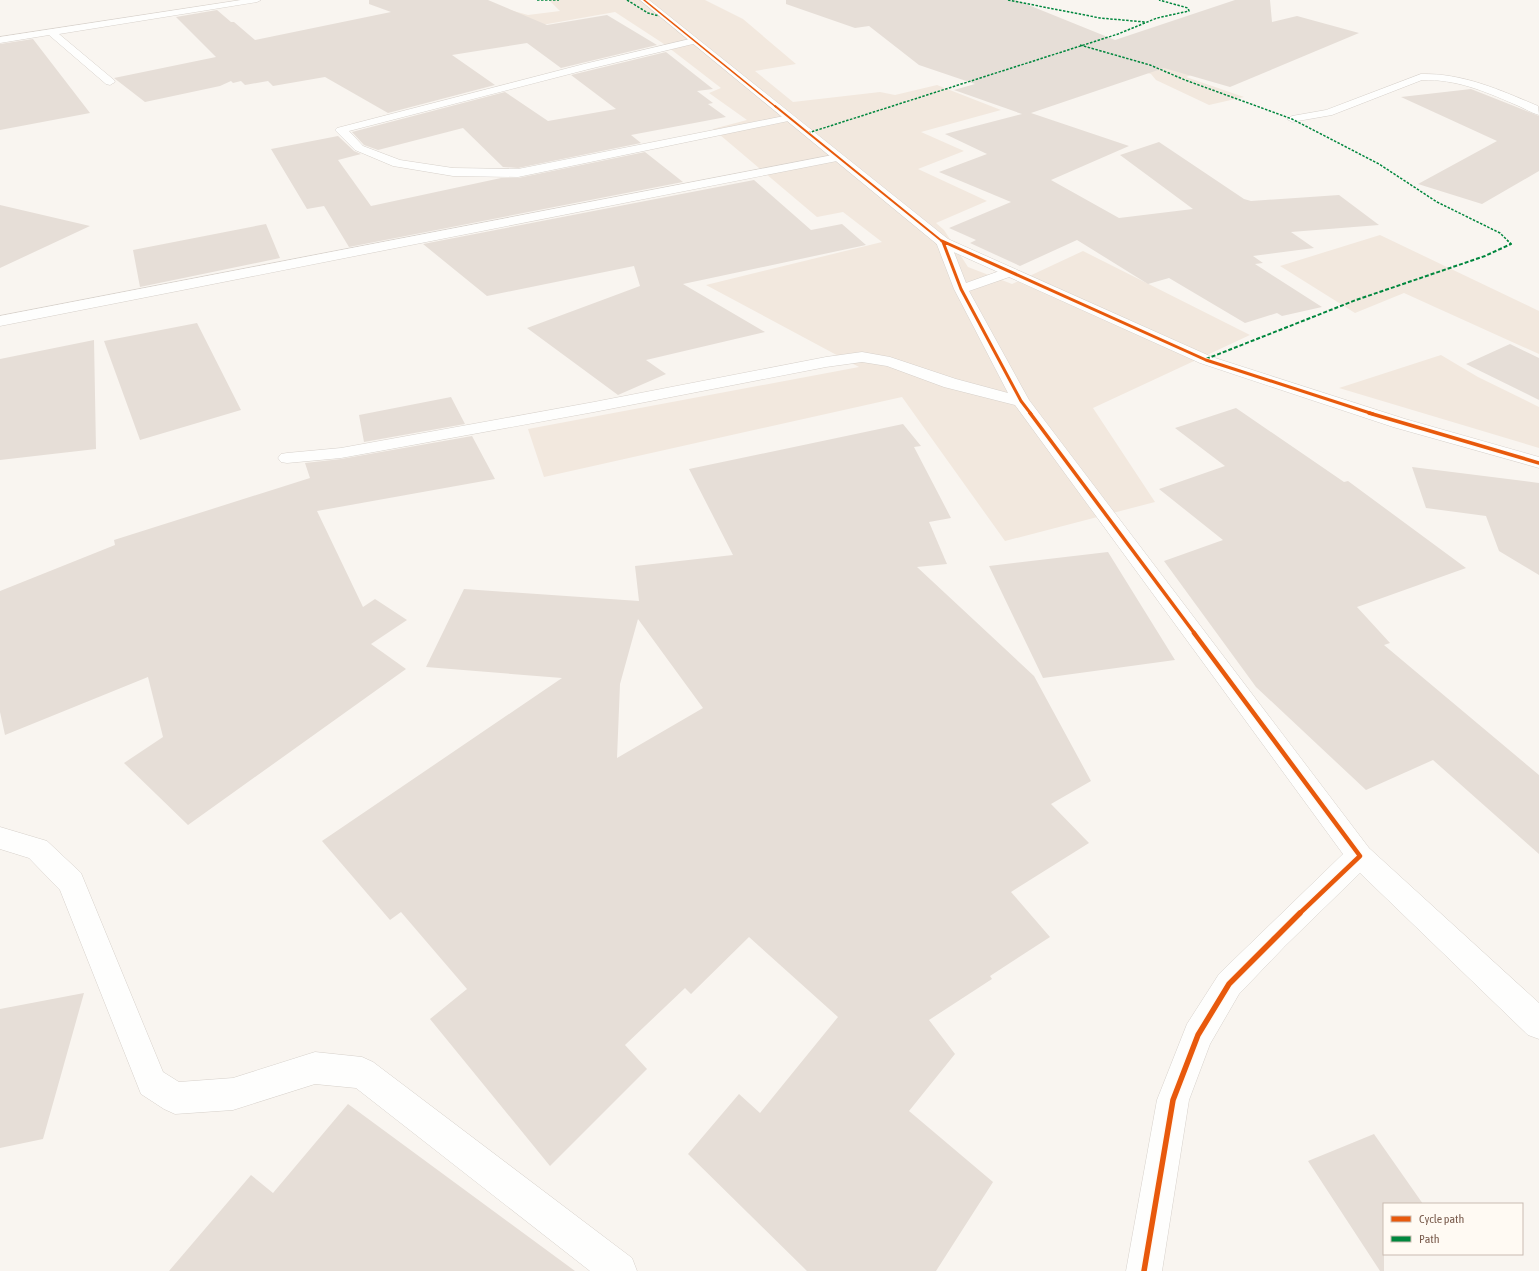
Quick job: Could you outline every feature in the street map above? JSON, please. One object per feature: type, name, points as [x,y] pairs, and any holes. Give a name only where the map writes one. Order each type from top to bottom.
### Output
[{"type":"street","points":[[0,40],[256,0]]},
{"type":"street","points":[[644,0],[942,242],[1206,360],[1399,423],[1539,463]]},
{"type":"street","points":[[50,31],[110,82]]},
{"type":"street","points":[[694,41],[587,66],[342,130],[359,148],[397,164],[453,172],[492,174],[518,173],[789,118]]},
{"type":"street","points":[[1292,119],[1328,113],[1421,77],[1432,76],[1460,80],[1534,108],[1539,112]]},
{"type":"street","points":[[0,321],[838,158]]},
{"type":"street","points":[[942,242],[961,289],[1021,401],[1360,856],[1539,1024]]},
{"type":"street","points":[[961,289],[1010,272]]},
{"type":"street","points":[[287,458],[349,452],[594,407],[826,362],[862,357],[890,362],[950,382],[1021,401]]},
{"type":"street","points":[[0,838],[38,849],[71,882],[152,1083],[175,1098],[233,1094],[315,1068],[362,1073],[619,1271]]},
{"type":"street","points":[[1144,1271],[1173,1100],[1198,1035],[1229,984],[1275,937],[1360,856]]},
{"type":"shaded area","points":[[549,0],[705,0],[743,19],[796,64],[755,71],[793,102],[880,92],[895,95],[937,85],[1001,110],[921,132],[964,151],[918,169],[987,201],[936,223],[944,230],[968,267],[1012,284],[1083,251],[1250,335],[1093,408],[1155,502],[1005,541],[902,397],[544,477],[528,429],[859,367],[706,285],[882,242],[843,212],[817,217],[713,129],[747,120],[709,93],[721,88],[664,44],[615,12],[352,59],[510,10],[528,15],[560,11]]},
{"type":"shaded area","points":[[1072,50],[1222,63],[1186,77],[1244,97],[1209,105],[1156,80],[1151,74]]},
{"type":"shaded area","points":[[1380,235],[1539,311],[1539,354],[1404,293],[1355,313],[1280,266]]},
{"type":"shaded area","points":[[1441,355],[1478,377],[1539,407],[1539,448],[1339,388]]},
{"type":"building","points":[[369,0],[488,0],[547,25],[607,15],[657,45],[561,68],[527,43],[452,55],[495,85],[388,113],[325,77],[273,86],[268,81],[245,85],[241,81],[233,83],[231,81],[220,86],[145,102],[114,78],[216,57],[176,17],[217,10],[255,40],[391,12],[369,4]]},
{"type":"building","points":[[786,0],[1016,0],[1115,40],[1235,0],[1270,0],[1272,22],[1297,16],[1359,33],[1230,87],[1164,68],[1031,113],[1129,146],[1051,180],[1119,218],[1193,209],[1120,155],[1159,142],[1244,199],[1251,201],[1339,195],[1379,225],[1291,232],[1314,248],[1253,256],[1263,263],[1255,264],[1322,307],[1282,316],[1277,313],[1245,323],[1169,278],[1148,284],[1077,240],[1020,266],[970,243],[976,240],[949,228],[1011,202],[939,172],[987,154],[945,134],[1022,114],[954,90],[975,84],[919,65],[869,26],[855,28],[786,4]]},
{"type":"building","points":[[33,39],[90,113],[0,130],[0,44]]},
{"type":"building","points":[[666,52],[713,89],[697,91],[713,103],[708,104],[726,117],[631,135],[641,143],[518,168],[503,167],[463,128],[378,150],[364,145],[352,132],[505,92],[548,121],[616,109],[571,75]]},
{"type":"building","points":[[1471,89],[1539,116],[1539,171],[1482,204],[1418,184],[1497,141],[1401,97]]},
{"type":"building","points":[[338,136],[354,151],[361,154],[338,160],[371,206],[501,178],[518,178],[645,152],[683,182],[349,247],[324,206],[307,209],[271,149]]},
{"type":"building","points":[[754,180],[811,230],[842,224],[866,245],[683,284],[765,332],[646,360],[666,374],[618,395],[527,328],[640,286],[634,266],[487,296],[423,244]]},
{"type":"building","points":[[0,205],[90,226],[0,268]]},
{"type":"building","points":[[266,224],[280,258],[140,287],[133,250]]},
{"type":"building","points":[[197,323],[241,410],[140,440],[104,341]]},
{"type":"building","points":[[94,340],[96,449],[0,460],[0,359]]},
{"type":"building","points":[[1510,344],[1539,358],[1539,400],[1466,364]]},
{"type":"building","points":[[451,397],[465,424],[364,442],[359,415]]},
{"type":"building","points":[[1236,408],[1344,482],[1348,481],[1466,568],[1357,607],[1390,643],[1384,645],[1539,775],[1539,854],[1433,760],[1366,790],[1256,687],[1164,561],[1223,540],[1159,489],[1225,466],[1175,428]]},
{"type":"building","points":[[903,424],[921,446],[914,447],[951,518],[929,522],[947,564],[917,567],[1034,676],[1091,781],[1051,804],[1089,843],[1011,892],[1050,937],[990,976],[992,979],[929,1020],[955,1054],[909,1111],[993,1182],[936,1271],[807,1271],[688,1154],[739,1094],[760,1113],[838,1017],[749,937],[691,994],[685,988],[625,1045],[647,1069],[550,1166],[430,1019],[467,989],[401,912],[390,920],[322,841],[562,678],[426,667],[464,589],[639,601],[635,566],[733,555],[689,469]],"holes":[[[638,619],[703,708],[617,758],[620,684]]]},
{"type":"building","points":[[472,436],[495,479],[317,511],[363,607],[375,599],[407,620],[371,644],[406,669],[188,825],[124,763],[163,737],[148,677],[5,735],[0,712],[0,591],[115,545],[114,540],[310,478],[305,463],[341,459]]},
{"type":"building","points":[[1412,467],[1539,483],[1539,575],[1499,551],[1486,516],[1426,508]]},
{"type":"building","points":[[1108,552],[1175,660],[1043,678],[989,566]]},
{"type":"building","points":[[84,993],[43,1139],[0,1148],[0,1009]]},
{"type":"building","points":[[348,1104],[575,1271],[169,1271],[251,1175],[273,1193]]},
{"type":"building","points":[[1374,1134],[1422,1203],[1383,1203],[1384,1271],[1380,1271],[1308,1161]]},
{"type":"marked path","points":[[537,0],[559,0]]},
{"type":"marked path","points":[[627,0],[648,13],[659,16]]},
{"type":"marked path","points":[[1008,0],[1056,8],[1100,18],[1145,22]]},
{"type":"marked path","points":[[808,133],[1118,34],[1157,18],[1189,11],[1188,8],[1159,0]]},
{"type":"marked path","points":[[1080,45],[1150,65],[1185,80],[1292,119],[1379,164],[1437,202],[1500,233],[1511,244],[1485,256],[1356,300],[1206,359]]},
{"type":"cycle path","points":[[644,0],[943,242],[1206,360],[1399,423],[1539,463]]},
{"type":"cycle path","points":[[943,242],[961,289],[1021,401],[1360,856],[1275,937],[1229,984],[1198,1035],[1173,1100],[1144,1271]]}]
